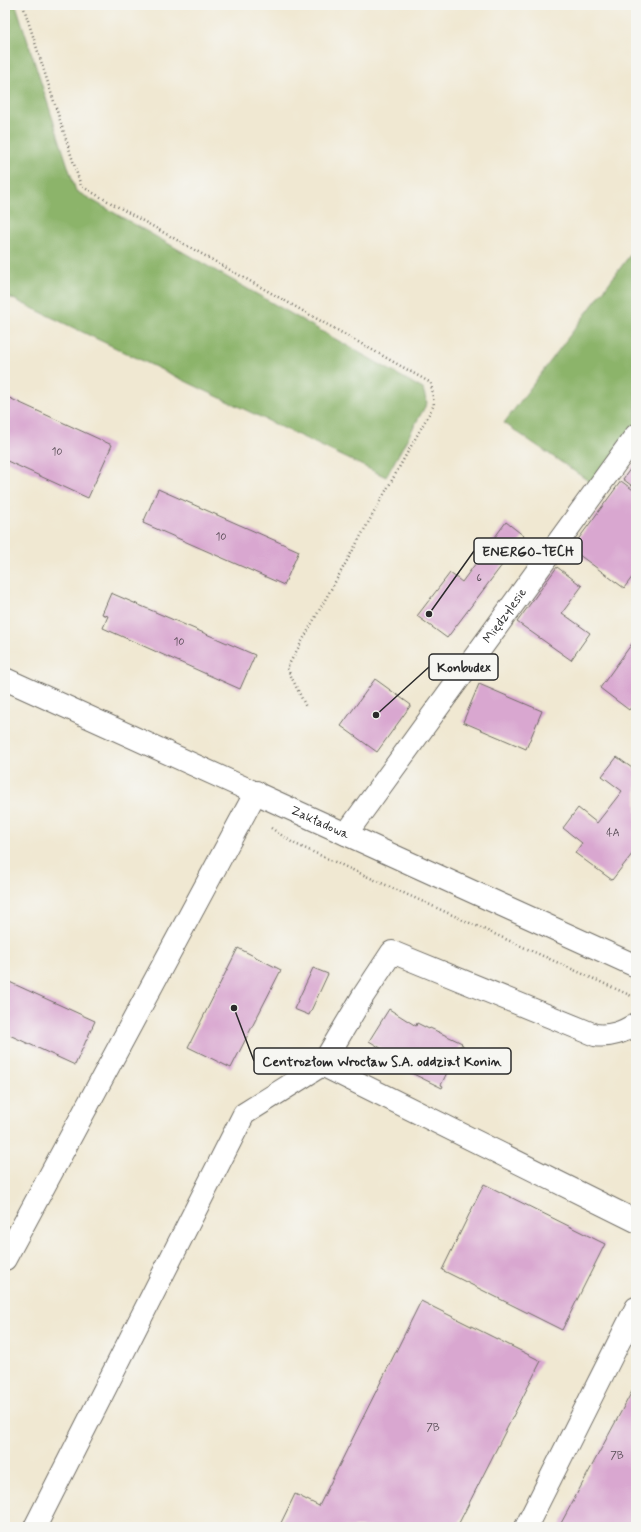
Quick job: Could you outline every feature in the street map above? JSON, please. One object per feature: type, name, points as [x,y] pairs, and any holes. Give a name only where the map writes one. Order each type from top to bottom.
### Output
[{"type":"street","name":"Międzylesie","points":[[346,834],[636,435]]},
{"type":"street","name":"Zakładowa","points":[[5,679],[636,966]]},
{"type":"street","points":[[5,1258],[256,792]]},
{"type":"street","points":[[35,1527],[244,1114],[322,1065],[363,996],[392,952],[595,1035],[606,1037],[618,1034],[636,1024]]},
{"type":"street","points":[[322,1065],[636,1221]]},
{"type":"street","points":[[526,1527],[636,1308]]},
{"type":"path","points":[[22,5],[81,186],[431,383],[434,405],[288,668],[306,707]]},
{"type":"path","points":[[267,825],[293,843],[636,998]]},
{"type":"green space","points":[[11,5],[16,5],[76,191],[423,389],[427,403],[386,477],[5,295],[5,16]]},
{"type":"green space","points":[[636,247],[636,426],[593,484],[504,423]]},
{"type":"building","points":[[5,396],[112,445],[88,498],[5,460]]},
{"type":"building","points":[[636,461],[636,489],[623,479]]},
{"type":"building","points":[[621,481],[636,492],[636,572],[624,588],[571,549]]},
{"type":"building","points":[[158,489],[299,551],[284,585],[143,523]]},
{"type":"building","points":[[506,522],[524,536],[447,638],[417,616],[450,573],[462,582]]},
{"type":"building","points":[[557,567],[582,586],[562,613],[590,633],[571,660],[517,622]]},
{"type":"building","points":[[111,593],[255,655],[240,689],[103,628],[108,616],[102,614]]},
{"type":"building","points":[[636,638],[636,700],[629,710],[600,688]]},
{"type":"building","points":[[375,679],[411,705],[377,752],[341,726]]},
{"type":"building","points":[[479,684],[542,711],[526,749],[463,722]]},
{"type":"building","points":[[617,757],[636,771],[636,849],[612,880],[575,853],[582,843],[563,828],[578,808],[597,823],[622,791],[602,776]]},
{"type":"building","points":[[238,948],[281,970],[231,1068],[188,1047]]},
{"type":"building","points":[[313,968],[328,974],[309,1015],[294,1009]]},
{"type":"building","points":[[5,980],[95,1021],[75,1065],[5,1033]]},
{"type":"building","points":[[389,1009],[416,1026],[417,1023],[462,1043],[461,1044],[463,1047],[460,1046],[441,1085],[443,1086],[442,1088],[397,1066],[400,1066],[402,1061],[369,1041]]},
{"type":"building","points":[[484,1184],[605,1244],[562,1330],[442,1270]]},
{"type":"building","points":[[421,1301],[541,1361],[457,1527],[279,1527],[295,1494],[319,1506]]},
{"type":"building","points":[[636,1384],[636,1527],[559,1527]]},
{"type":"place","name":"ENERGO-TECH","points":[[429,614]]},
{"type":"place","name":"Konbudex","points":[[376,715]]},
{"type":"place","name":"Centrozłom Wrocław S.A. oddział Konin","points":[[234,1008]]}]
